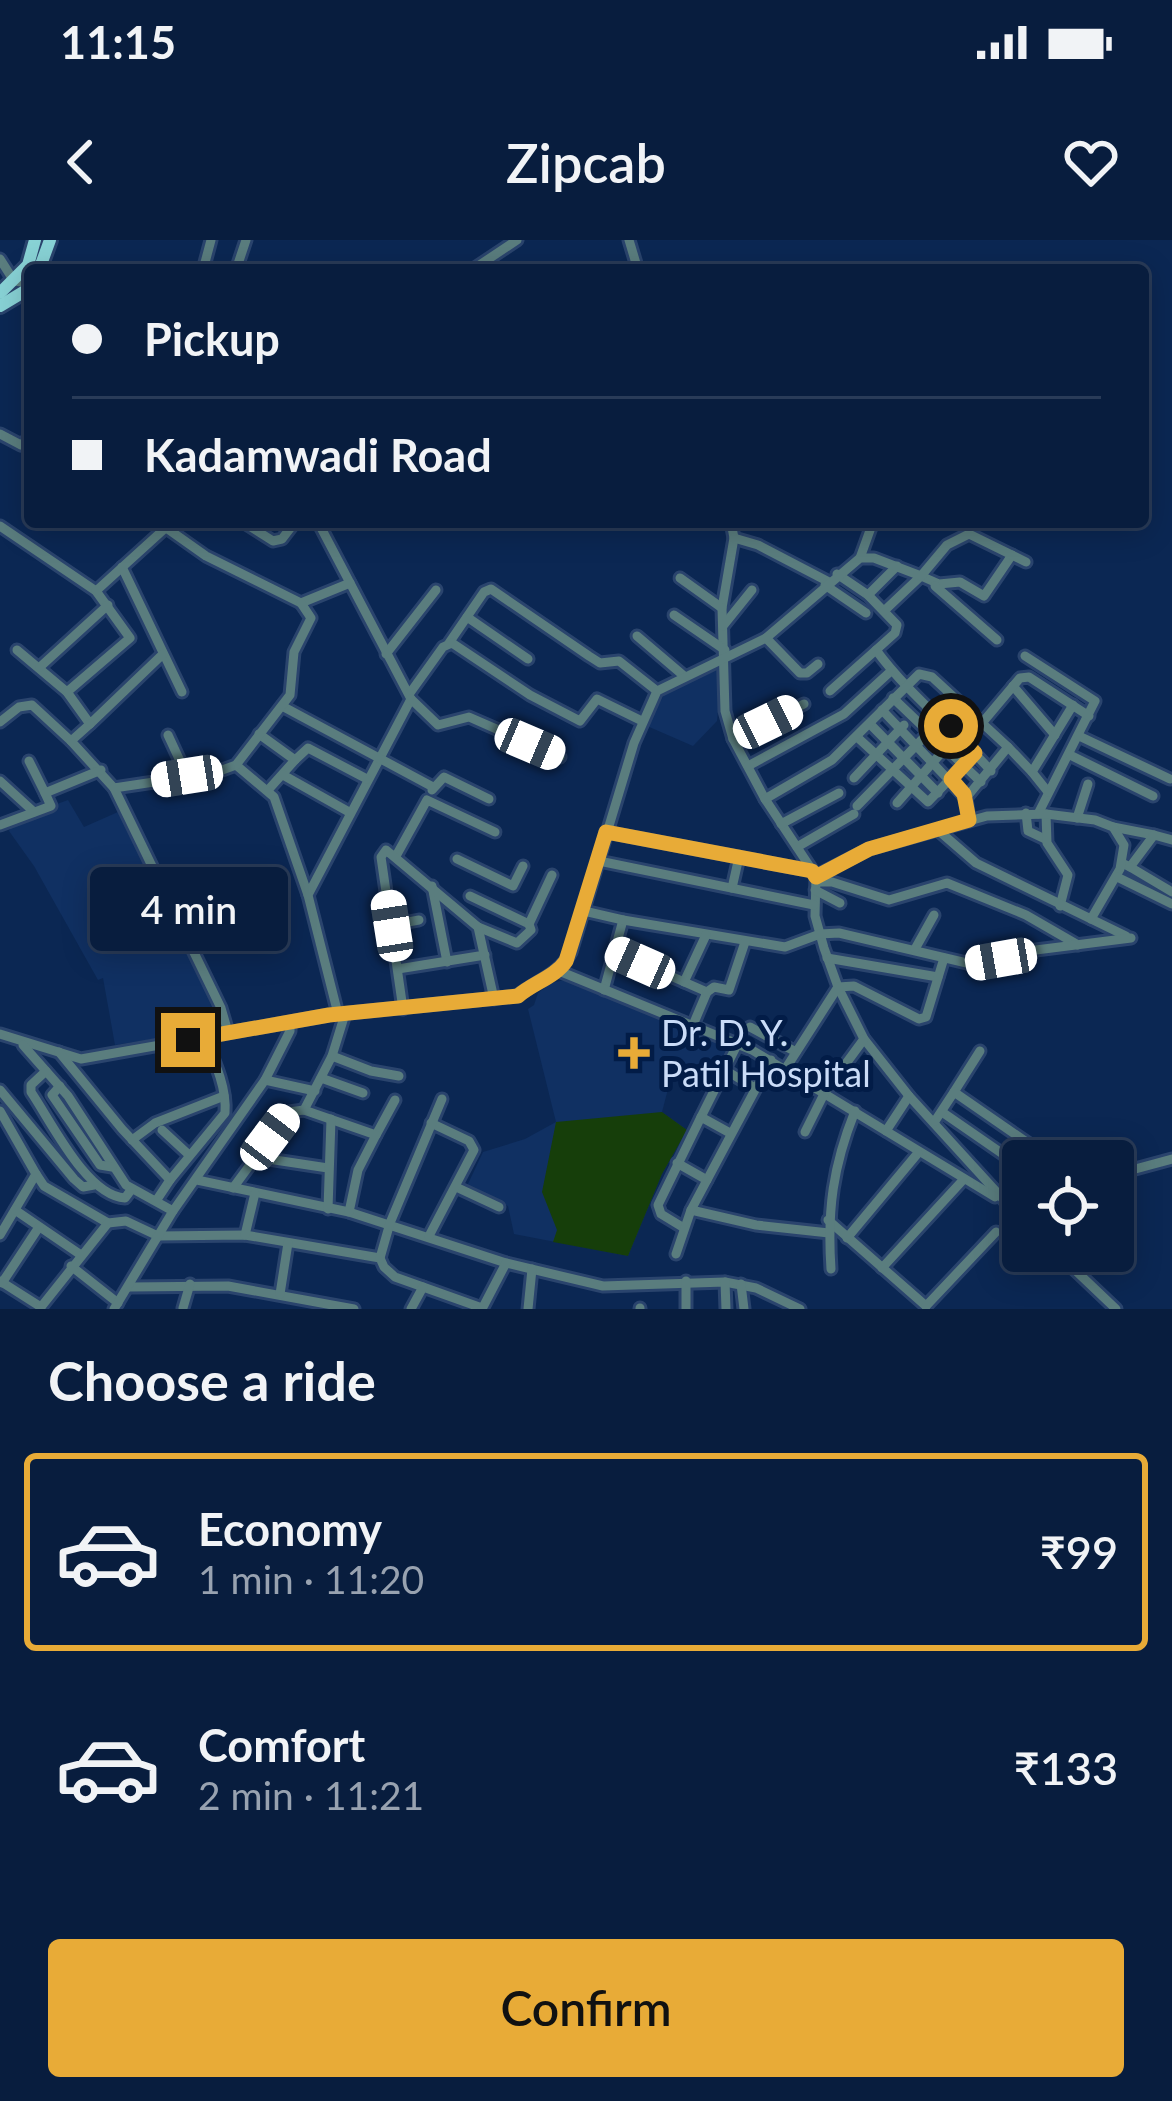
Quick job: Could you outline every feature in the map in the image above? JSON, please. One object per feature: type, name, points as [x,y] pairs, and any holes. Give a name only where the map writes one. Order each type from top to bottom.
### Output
[{"type":"street","points":[[481,264],[517,240]]},
{"type":"street","points":[[0,259],[24,287]]},
{"type":"street","points":[[0,526],[96,590],[130,638]]},
{"type":"street","points":[[96,590],[166,528]]},
{"type":"street","points":[[114,788],[225,771],[236,765],[290,694],[294,652],[310,625],[310,613],[302,603],[206,556],[173,528]]},
{"type":"street","points":[[251,528],[272,542],[291,528]]},
{"type":"street","points":[[321,528],[410,696],[438,725],[469,717],[560,757]]},
{"type":"street","points":[[732,528],[734,538],[722,608],[724,711],[733,739],[765,799],[815,880],[840,903]]},
{"type":"street","points":[[0,1034],[82,1059],[342,1014],[518,996],[559,971],[571,952],[642,721],[657,691],[766,638],[860,558],[871,528]]},
{"type":"street","points":[[884,611],[962,534],[1026,562]]},
{"type":"street","points":[[734,538],[868,595],[897,628],[830,691]]},
{"type":"street","points":[[860,558],[897,566],[939,584],[959,582],[984,596],[1012,555]]},
{"type":"street","points":[[868,595],[897,566]]},
{"type":"street","points":[[122,567],[182,692]]},
{"type":"street","points":[[921,576],[997,640]]},
{"type":"street","points":[[680,578],[722,608]]},
{"type":"street","points":[[830,580],[866,613]]},
{"type":"street","points":[[302,603],[350,583]]},
{"type":"street","points":[[308,895],[410,696],[484,592],[491,589],[600,663],[619,661],[657,691]]},
{"type":"street","points":[[386,654],[436,590]]},
{"type":"street","points":[[723,626],[752,590]]},
{"type":"street","points":[[40,667],[108,605]]},
{"type":"street","points":[[674,615],[725,656]]},
{"type":"street","points":[[467,616],[528,659]]},
{"type":"street","points":[[67,692],[148,625]]},
{"type":"street","points":[[637,636],[684,676]]},
{"type":"street","points":[[766,638],[800,673],[818,664]]},
{"type":"street","points":[[449,643],[580,721],[597,699],[642,721]]},
{"type":"street","points":[[17,650],[67,692],[90,724]]},
{"type":"street","points":[[876,650],[903,686],[958,734],[991,771]]},
{"type":"street","points":[[71,741],[163,654]]},
{"type":"street","points":[[1025,656],[1094,698],[1095,704],[1028,831],[1045,838]]},
{"type":"street","points":[[748,766],[816,733],[864,698],[891,671]]},
{"type":"street","points":[[765,799],[820,769],[919,674],[927,674],[982,723],[1048,792]]},
{"type":"street","points":[[846,676],[864,698]]},
{"type":"street","points":[[982,723],[1027,676],[1089,716]]},
{"type":"street","points":[[1013,686],[1055,735]]},
{"type":"street","points":[[892,698],[981,782]]},
{"type":"street","points":[[733,739],[804,704]]},
{"type":"street","points":[[854,778],[924,704]]},
{"type":"street","points":[[0,722],[19,707],[32,705],[101,770],[221,1008],[228,1032]]},
{"type":"street","points":[[1032,772],[1073,705]]},
{"type":"street","points":[[282,706],[433,787]]},
{"type":"street","points":[[882,710],[951,779],[966,798],[969,820]]},
{"type":"street","points":[[797,847],[856,810],[942,719]]},
{"type":"street","points":[[870,724],[938,793]]},
{"type":"street","points":[[259,734],[295,760]]},
{"type":"street","points":[[897,802],[958,734]]},
{"type":"street","points":[[168,735],[187,776]]},
{"type":"street","points":[[1079,736],[1170,779]]},
{"type":"street","points":[[857,737],[928,802],[975,753]]},
{"type":"street","points":[[966,798],[1008,747]]},
{"type":"street","points":[[269,789],[308,748],[367,779]]},
{"type":"street","points":[[1070,755],[1153,796]]},
{"type":"street","points":[[0,825],[51,806],[29,761]]},
{"type":"street","points":[[236,765],[269,789],[308,895],[342,1014],[332,1056],[304,1110]]},
{"type":"street","points":[[46,793],[101,770]]},
{"type":"street","points":[[283,776],[349,812]]},
{"type":"street","points":[[396,856],[433,787],[444,777],[488,799]]},
{"type":"street","points":[[0,781],[34,812]]},
{"type":"street","points":[[1077,818],[1088,784]]},
{"type":"street","points":[[781,824],[839,793]]},
{"type":"street","points":[[427,800],[495,832]]},
{"type":"street","points":[[1037,814],[1045,838],[1068,875],[1060,906]]},
{"type":"street","points":[[815,880],[869,849],[969,820],[1037,814],[1077,818],[1172,840]]},
{"type":"street","points":[[1113,827],[1124,845],[1126,865]]},
{"type":"street","points":[[584,911],[746,942],[795,946],[820,934],[839,933],[977,963],[1131,938],[969,859],[939,831]]},
{"type":"street","points":[[606,832],[739,857],[890,900],[947,883],[1026,914],[1078,945]]},
{"type":"street","points":[[1091,920],[1117,877],[1154,835]]},
{"type":"street","points":[[404,1009],[381,854],[386,850],[396,856],[478,927],[514,944],[531,930],[529,924],[552,875]]},
{"type":"street","points":[[731,888],[739,857]]},
{"type":"street","points":[[457,859],[513,886]]},
{"type":"street","points":[[599,861],[814,905]]},
{"type":"street","points":[[1126,865],[1172,892]]},
{"type":"street","points":[[500,911],[523,866]]},
{"type":"street","points":[[1117,877],[1172,904]]},
{"type":"street","points":[[815,880],[814,905],[827,958],[864,1039],[909,1096],[1002,1155]]},
{"type":"street","points":[[432,886],[446,962]]},
{"type":"street","points":[[470,896],[529,924]]},
{"type":"street","points":[[1026,914],[1038,896]]},
{"type":"street","points":[[915,949],[934,915]]},
{"type":"street","points":[[392,926],[419,920]]},
{"type":"street","points":[[604,990],[623,920]]},
{"type":"street","points":[[478,927],[494,999]]},
{"type":"street","points":[[684,982],[706,935]]},
{"type":"street","points":[[693,1025],[707,992],[714,987],[730,990],[746,942]]},
{"type":"street","points":[[616,952],[707,992]]},
{"type":"street","points":[[398,970],[485,955]]},
{"type":"street","points":[[827,958],[938,977]]},
{"type":"street","points":[[838,987],[854,986],[923,1019],[929,1014],[944,958]]},
{"type":"street","points":[[559,971],[771,1060],[1001,1200]]},
{"type":"street","points":[[786,1068],[838,987]]},
{"type":"street","points":[[71,1266],[116,1306],[173,1211],[265,1080],[290,1023]]},
{"type":"street","points":[[751,1027],[796,1052]]},
{"type":"street","points":[[156,1202],[188,1154],[223,1117],[224,1096],[204,1036]]},
{"type":"street","points":[[805,1132],[825,1092],[864,1039]]},
{"type":"street","points":[[19,1041],[60,1086],[52,1095],[103,1167],[131,1139],[161,1120],[224,1096]]},
{"type":"street","points":[[684,1228],[662,1214],[658,1205],[738,1043]]},
{"type":"street","points":[[939,1117],[980,1051]]},
{"type":"street","points":[[59,1052],[170,1180]]},
{"type":"street","points":[[332,1056],[399,1076]]},
{"type":"street","points":[[676,1254],[691,1210],[771,1060]]},
{"type":"street","points":[[725,1070],[755,1088]]},
{"type":"street","points":[[46,1071],[30,1088],[94,1185],[121,1199],[131,1190]]},
{"type":"street","points":[[321,1078],[364,1094]]},
{"type":"street","points":[[265,1080],[315,1091]]},
{"type":"street","points":[[0,1090],[81,1185],[94,1185]]},
{"type":"street","points":[[954,1092],[1024,1140]]},
{"type":"street","points":[[886,1131],[909,1096]]},
{"type":"street","points":[[442,1099],[380,1258],[389,1273],[482,1308],[506,1263]]},
{"type":"street","points":[[349,1212],[358,1170],[395,1100]]},
{"type":"street","points":[[233,1188],[289,1112],[304,1110],[376,1135]]},
{"type":"street","points":[[0,1111],[44,1186],[108,1222],[126,1221],[158,1236],[245,1235],[380,1258]]},
{"type":"street","points":[[831,1269],[828,1220],[837,1156],[855,1111]]},
{"type":"street","points":[[700,1117],[730,1133]]},
{"type":"street","points":[[939,1117],[1001,1200]]},
{"type":"street","points":[[328,1209],[331,1119]]},
{"type":"street","points":[[429,1236],[474,1144],[431,1123]]},
{"type":"street","points":[[162,1130],[188,1154]]},
{"type":"street","points":[[56,1157],[69,1148]]},
{"type":"street","points":[[847,1238],[918,1153]]},
{"type":"street","points":[[255,1157],[328,1168]]},
{"type":"street","points":[[1134,1169],[1172,1159]]},
{"type":"street","points":[[110,1162],[131,1190],[173,1211]]},
{"type":"street","points":[[677,1163],[707,1180]]},
{"type":"street","points":[[0,1235],[36,1174]]},
{"type":"street","points":[[197,1180],[349,1212],[532,1269],[618,1287],[686,1281],[741,1284],[800,1309]]},
{"type":"street","points":[[882,1268],[963,1180]]},
{"type":"street","points":[[456,1186],[500,1207]]},
{"type":"street","points":[[245,1235],[255,1193]]},
{"type":"street","points":[[94,1213],[106,1195]]},
{"type":"street","points":[[15,1210],[81,1255]]},
{"type":"street","points":[[691,1210],[756,1225],[829,1233]]},
{"type":"street","points":[[828,1220],[925,1308],[996,1232]]},
{"type":"street","points":[[39,1227],[1,1282],[42,1308],[108,1222]]},
{"type":"street","points":[[280,1294],[288,1243]]},
{"type":"street","points":[[528,1309],[532,1269]]},
{"type":"street","points":[[1077,1272],[1116,1309]]},
{"type":"street","points":[[686,1281],[686,1309]]},
{"type":"street","points":[[724,1282],[726,1309]]},
{"type":"street","points":[[130,1287],[190,1284],[280,1294],[354,1309]]},
{"type":"street","points":[[183,1308],[190,1284]]},
{"type":"street","points":[[741,1284],[744,1309]]},
{"type":"street","points":[[411,1309],[423,1287]]},
{"type":"shaded area","points":[[722,668],[717,721],[693,746],[647,726],[666,691]]},
{"type":"shaded area","points":[[68,800],[84,827],[118,812],[224,1028],[115,1045],[103,978],[98,980],[9,831],[15,819]]},
{"type":"shaded area","points":[[569,979],[732,1047],[724,1064],[713,1059],[683,1069],[674,1066],[662,1112],[687,1130],[662,1174],[628,1256],[514,1234],[508,1206],[467,1186],[483,1152],[525,1139],[556,1122],[528,1009],[551,983]]},
{"type":"green space","points":[[662,1112],[687,1130],[662,1174],[628,1256],[553,1242],[557,1230],[542,1192],[556,1122]]},
{"type":"place","name":"Dr. D. Y. Patil Hospital","points":[[634,1053]]},
{"type":"route","points":[[188,1040],[329,1015],[518,996],[559,971],[566,961],[606,832],[812,871],[816,877],[869,849],[969,820],[966,798],[951,779],[975,753],[951,726]]}]
